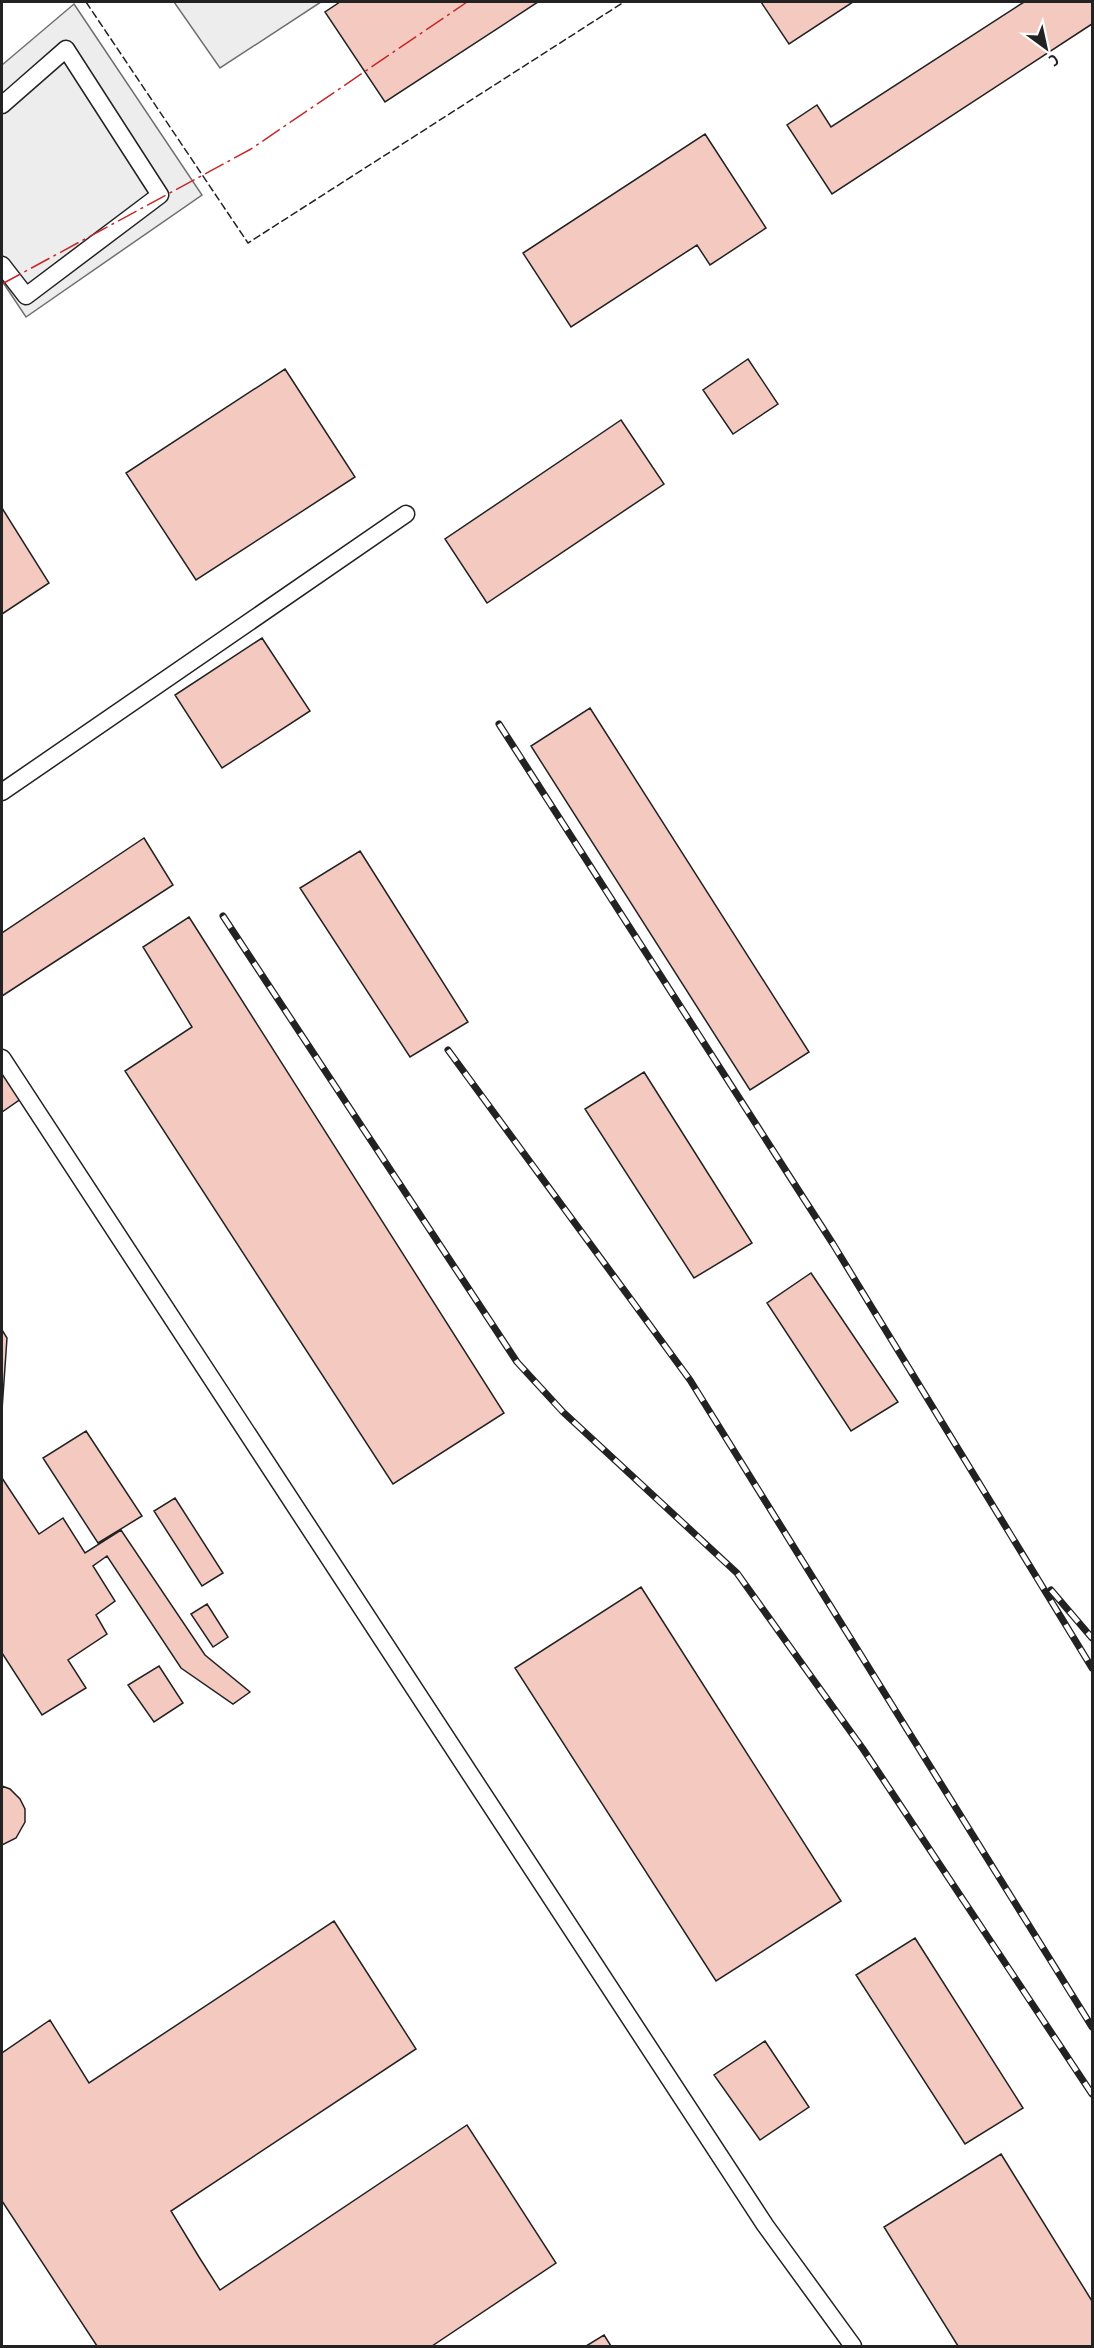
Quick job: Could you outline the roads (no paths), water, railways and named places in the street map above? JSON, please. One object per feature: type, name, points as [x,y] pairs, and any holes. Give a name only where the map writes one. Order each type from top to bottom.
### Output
[{"type":"lane","points":[[2,105],[66,49],[160,195],[26,296],[2,264]]},
{"type":"lane","points":[[2,792],[406,514]]},
{"type":"lane","points":[[2,1058],[765,2225],[853,2346]]},
{"type":"railway","points":[[499,724],[833,1244],[1092,1668]]},
{"type":"railway","points":[[223,916],[517,1362],[563,1412],[737,1573],[863,1749],[1092,2094]]},
{"type":"railway","points":[[448,1050],[690,1380],[1092,2027]]},
{"type":"railway","points":[[1051,1590],[1092,1638]]}]
